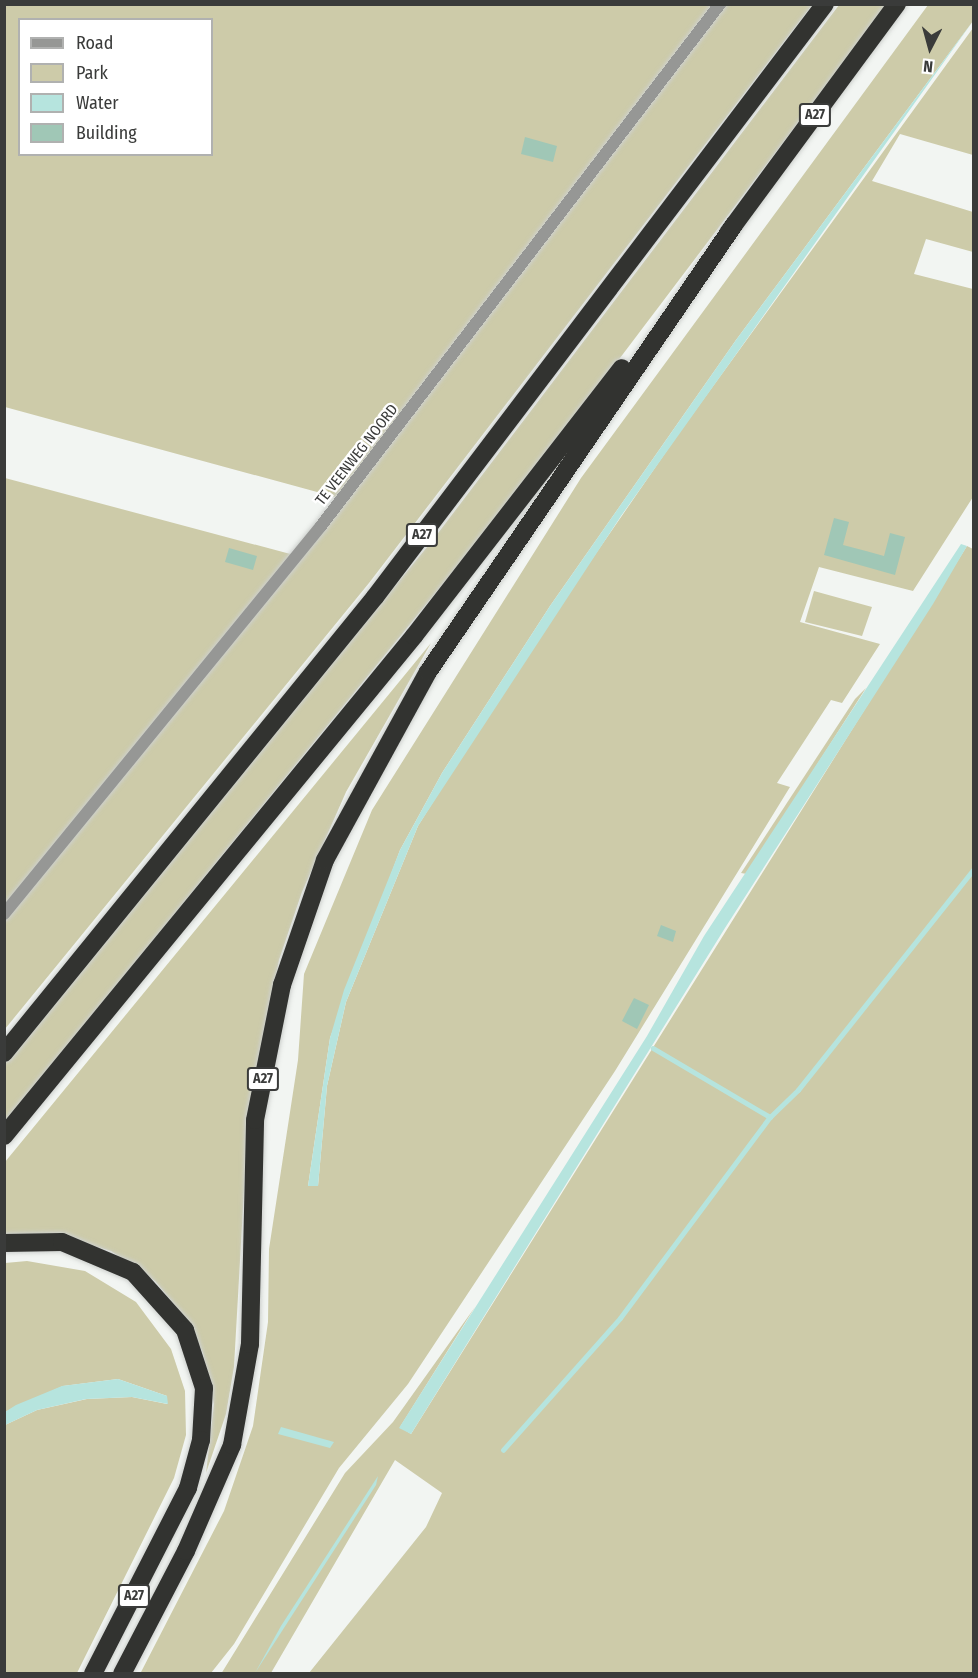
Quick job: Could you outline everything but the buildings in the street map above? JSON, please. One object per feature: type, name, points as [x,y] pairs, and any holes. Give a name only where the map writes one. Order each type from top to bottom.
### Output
[{"type":"highway","name":"A27","points":[[4,1053],[375,597],[825,4]]},
{"type":"highway","name":"A27","points":[[4,1136],[414,636],[734,225],[897,4]]},
{"type":"highway","name":"A27","points":[[122,1674],[217,1485],[237,1423],[250,1344],[255,1120],[282,985],[325,860],[428,672],[734,225]]},
{"type":"highway","name":"A27","points":[[4,1243],[62,1242],[133,1272],[185,1330],[204,1388],[201,1440],[188,1488],[93,1674]]},
{"type":"street","name":"TE VEENWEG NOORD","points":[[4,914],[321,526],[720,4]]},
{"type":"green space","points":[[5,5],[714,5],[339,498],[5,407]]},
{"type":"green space","points":[[724,5],[812,5],[369,583],[5,1029],[5,919],[418,406]]},
{"type":"green space","points":[[839,5],[887,5],[533,473],[5,1122],[5,1061],[432,541]]},
{"type":"green space","points":[[928,5],[973,5],[973,21],[736,340],[550,606],[442,773],[400,850],[330,1038],[308,1186],[318,1186],[327,1086],[346,1002],[418,826],[519,665],[679,433],[973,28],[973,155],[900,134],[872,181],[973,212],[973,252],[926,239],[914,274],[973,289],[973,497],[913,591],[819,567],[800,622],[880,644],[842,703],[831,700],[777,783],[790,787],[615,1071],[408,1384],[339,1468],[234,1644],[211,1673],[140,1674],[224,1511],[253,1426],[268,1322],[269,1249],[298,1060],[304,974],[372,810],[581,478]]},
{"type":"green space","points":[[5,478],[294,555],[5,910]]},
{"type":"green space","points":[[967,546],[973,549],[973,1673],[309,1673],[426,1527],[442,1493],[395,1460],[271,1673],[221,1674],[345,1473],[393,1422],[475,1307],[400,1427],[411,1434]]},
{"type":"green space","points":[[814,591],[872,607],[862,636],[805,622]]},
{"type":"green space","points":[[431,643],[346,792],[302,892],[279,960],[248,1119],[234,1367],[226,1414],[206,1473],[214,1404],[203,1353],[188,1321],[155,1281],[111,1251],[61,1236],[5,1235],[5,1162]]},
{"type":"green space","points":[[866,688],[747,874],[741,873],[855,699]]},
{"type":"green space","points":[[27,1261],[85,1271],[136,1302],[171,1349],[185,1391],[186,1435],[174,1478],[77,1673],[5,1673],[5,1425],[37,1410],[87,1399],[132,1397],[167,1404],[167,1396],[118,1379],[63,1386],[5,1412],[5,1263]]},
{"type":"water","points":[[973,21],[621,516],[418,826],[346,1002],[327,1086],[318,1186],[308,1186],[330,1038],[344,990],[400,850],[442,773],[550,606],[736,340]]},
{"type":"water","points":[[961,544],[967,546],[933,604],[725,928],[411,1434],[399,1428],[647,1036],[704,936]]},
{"type":"water","points":[[118,1379],[167,1396],[168,1404],[132,1397],[86,1399],[37,1410],[5,1425],[5,1412],[16,1405],[62,1386]]},
{"type":"water","points":[[281,1427],[334,1442],[330,1448],[278,1434]]},
{"type":"water","points":[[378,1476],[376,1485],[255,1673],[281,1626]]},
{"type":"waterway","points":[[503,1450],[620,1318],[770,1117],[798,1090],[974,869]]},
{"type":"waterway","points":[[653,1048],[770,1117]]}]
